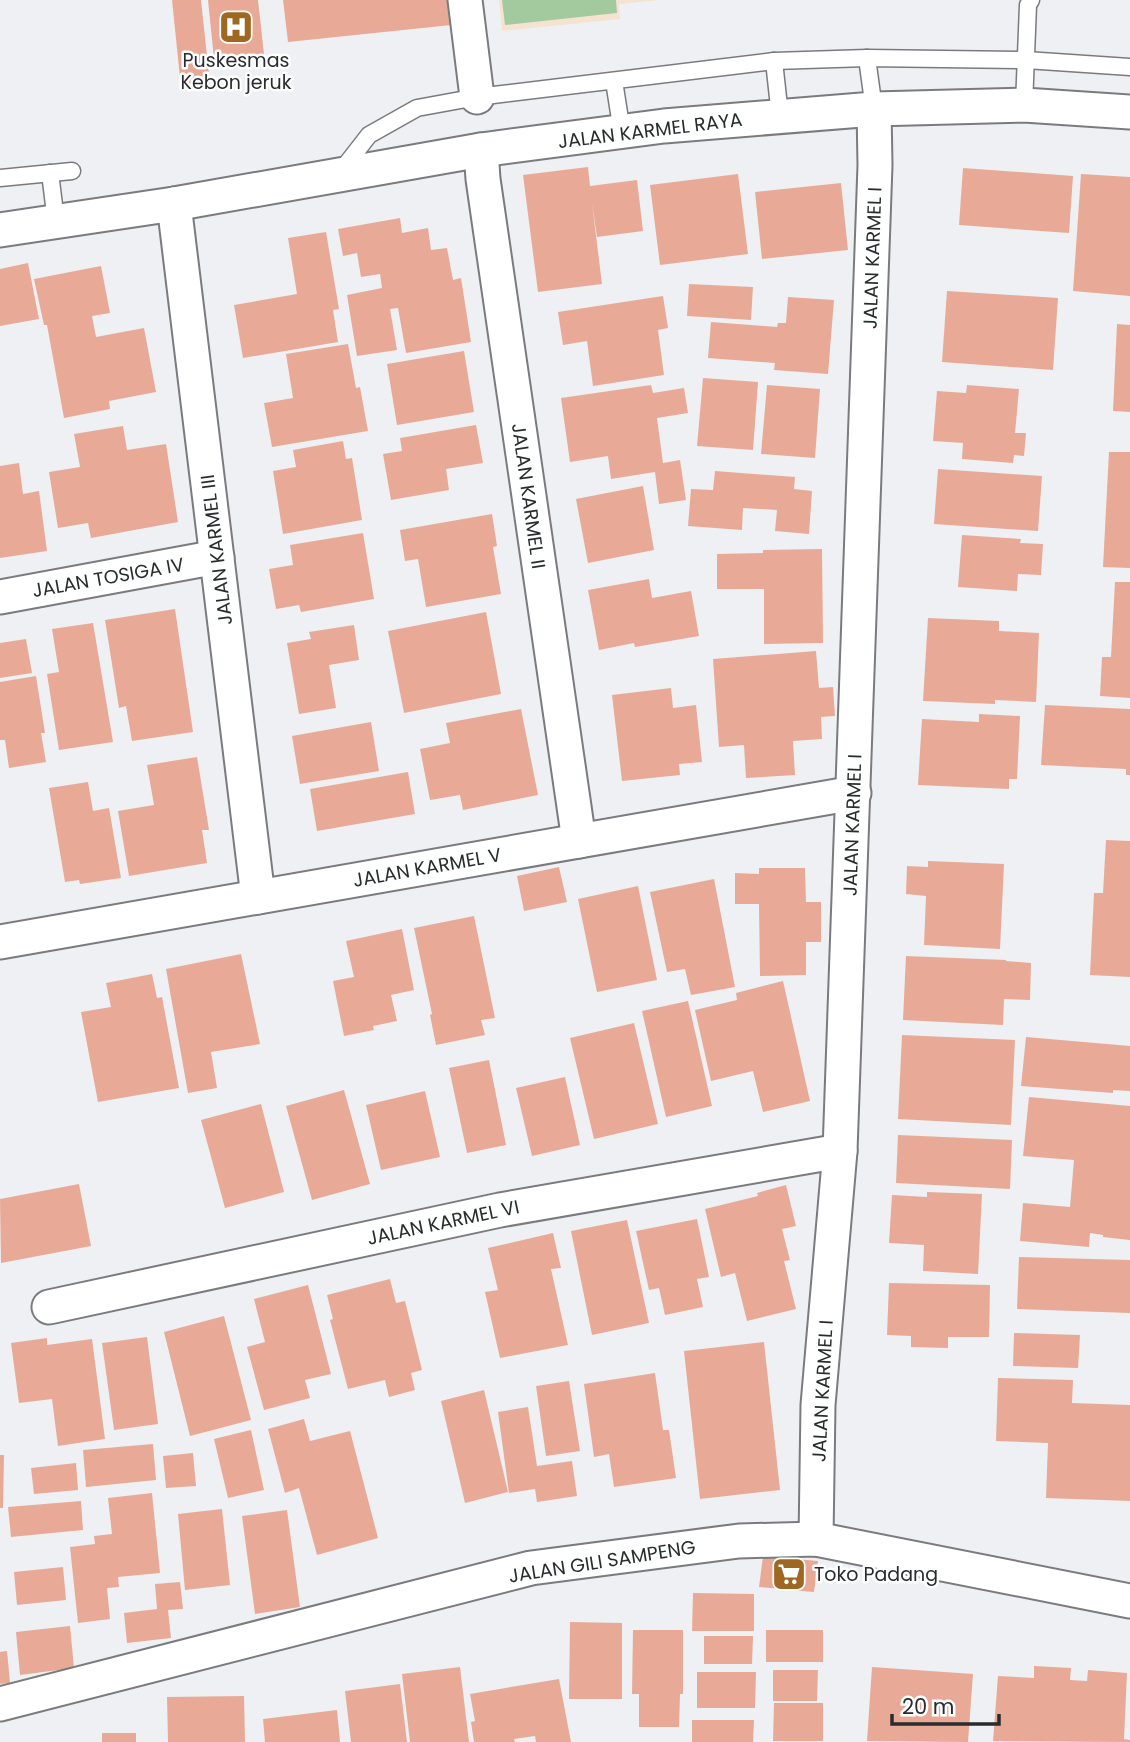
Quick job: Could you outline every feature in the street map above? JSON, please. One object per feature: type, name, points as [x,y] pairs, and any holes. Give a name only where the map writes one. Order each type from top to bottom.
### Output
[{"type":"street","points":[[465,0],[477,97]]},
{"type":"street","name":"JALAN KARMEL RAYA","points":[[0,230],[174,204],[481,150],[622,132],[874,109],[1024,105],[1130,113]]},
{"type":"street","name":"JALAN KARMEL I","points":[[816,1539],[818,1405],[840,1151],[875,179],[874,109]]},
{"type":"street","name":"JALAN KARMEL II","points":[[481,150],[482,179],[579,841]]},
{"type":"street","name":"JALAN KARMEL III","points":[[174,204],[258,897]]},
{"type":"street","name":"JALAN TOSIGA IV","points":[[0,597],[217,557]]},
{"type":"street","name":"JALAN KARMEL V","points":[[0,942],[853,793]]},
{"type":"street","name":"JALAN KARMEL VI","points":[[49,1307],[500,1210],[840,1151]]},
{"type":"street","name":"JALAN GILI SAMPENG","points":[[0,1704],[531,1568],[738,1541],[816,1539],[1130,1601]]},
{"type":"lane","points":[[1024,105],[1028,5],[1031,0]]},
{"type":"lane","points":[[337,176],[369,135],[417,108],[477,97],[774,61],[867,58],[1026,60],[1130,67]]},
{"type":"lane","points":[[867,58],[874,109]]},
{"type":"lane","points":[[774,61],[780,116]]},
{"type":"lane","points":[[614,80],[622,132]]},
{"type":"lane","points":[[0,178],[72,171]]},
{"type":"lane","points":[[50,173],[56,221]]},
{"type":"shaded area","points":[[499,0],[660,0],[619,4],[620,19],[502,31]]},
{"type":"green space","points":[[502,0],[616,0],[617,13],[505,25]]},
{"type":"building","points":[[172,0],[201,0],[210,84],[181,87]]},
{"type":"building","name":"Puskesmas Kebon jeruk","points":[[208,0],[258,0],[264,54],[214,59]]},
{"type":"building","points":[[283,0],[456,0],[461,24],[288,42]]},
{"type":"building","points":[[588,167],[590,186],[637,180],[643,231],[597,237],[592,203],[602,284],[538,292],[523,175]]},
{"type":"building","points":[[963,168],[1073,176],[1069,233],[959,225]]},
{"type":"building","points":[[738,174],[748,254],[660,265],[650,185]]},
{"type":"building","points":[[1081,174],[1130,177],[1130,296],[1073,291]]},
{"type":"building","points":[[841,183],[848,250],[762,259],[755,192]]},
{"type":"building","points":[[400,218],[402,233],[428,228],[431,250],[447,248],[453,280],[461,278],[471,342],[406,353],[398,308],[390,309],[397,350],[357,356],[347,295],[382,288],[380,274],[361,277],[357,253],[343,256],[338,229]]},
{"type":"building","points":[[326,232],[339,309],[333,310],[338,342],[243,358],[234,305],[297,294],[288,238]]},
{"type":"building","points":[[28,263],[39,319],[0,326],[0,269]]},
{"type":"building","points":[[101,266],[110,313],[92,316],[96,337],[144,328],[156,392],[109,401],[110,409],[64,418],[47,325],[44,325],[34,279]]},
{"type":"building","points":[[689,284],[753,287],[751,320],[687,316]]},
{"type":"building","points":[[947,291],[1058,298],[1053,370],[942,362]]},
{"type":"building","points":[[663,296],[668,328],[658,330],[664,375],[593,386],[587,341],[563,345],[558,312]]},
{"type":"building","points":[[788,297],[834,300],[828,374],[774,370],[775,363],[708,358],[711,322],[777,327],[778,323],[786,323]]},
{"type":"building","points":[[1117,324],[1130,325],[1130,412],[1113,411]]},
{"type":"building","points":[[348,344],[368,431],[272,447],[264,403],[293,398],[286,354]]},
{"type":"building","points":[[464,351],[474,412],[397,425],[387,364]]},
{"type":"building","points":[[703,378],[758,382],[753,450],[697,446]]},
{"type":"building","points":[[651,385],[653,393],[684,388],[688,413],[657,418],[663,463],[680,460],[686,500],[659,504],[655,472],[611,479],[608,456],[570,462],[561,398]]},
{"type":"building","points":[[767,385],[820,389],[815,458],[761,454]]},
{"type":"building","points":[[967,385],[1019,389],[1015,433],[1026,433],[1024,456],[1014,455],[1013,463],[962,459],[963,443],[933,441],[937,391],[966,393]]},
{"type":"building","points":[[476,425],[483,463],[446,469],[449,490],[391,500],[383,454],[402,451],[400,438]]},
{"type":"building","points":[[123,426],[127,450],[166,444],[178,522],[91,538],[88,523],[58,528],[49,472],[80,467],[74,434]]},
{"type":"building","points":[[343,441],[346,459],[352,458],[362,520],[283,534],[273,471],[296,467],[293,450]]},
{"type":"building","points":[[1109,452],[1130,452],[1130,568],[1103,567]]},
{"type":"building","points":[[19,463],[23,494],[39,491],[47,551],[0,558],[0,466]]},
{"type":"building","points":[[938,469],[1042,476],[1038,531],[934,524]]},
{"type":"building","points":[[715,471],[795,477],[794,489],[812,491],[809,534],[775,531],[777,510],[743,508],[742,530],[688,526],[691,489],[713,490]]},
{"type":"building","points":[[643,486],[654,550],[588,563],[576,499]]},
{"type":"building","points":[[492,514],[497,546],[493,547],[501,594],[426,607],[418,559],[405,561],[400,530]]},
{"type":"building","points":[[363,533],[374,599],[301,612],[299,605],[276,609],[269,569],[293,565],[290,545]]},
{"type":"building","points":[[962,535],[1021,539],[1020,543],[1043,544],[1041,575],[1018,574],[1017,591],[958,587]]},
{"type":"building","points":[[822,549],[823,643],[764,644],[764,589],[717,589],[717,554]]},
{"type":"building","points":[[649,579],[652,598],[691,591],[699,636],[599,650],[588,590]]},
{"type":"building","points":[[1115,582],[1130,582],[1130,698],[1100,696],[1102,657],[1111,657]]},
{"type":"building","points":[[175,609],[193,732],[132,741],[126,706],[119,708],[105,620]]},
{"type":"building","points":[[486,612],[501,694],[404,713],[388,631]]},
{"type":"building","points":[[928,618],[999,621],[999,631],[1039,633],[1036,702],[995,700],[995,704],[923,701]]},
{"type":"building","points":[[93,623],[113,742],[59,750],[47,674],[59,672],[52,629]]},
{"type":"building","points":[[354,625],[359,660],[329,665],[336,708],[299,714],[287,643],[311,639],[309,632]]},
{"type":"building","points":[[26,639],[32,673],[0,678],[0,643]]},
{"type":"building","points":[[816,651],[819,688],[833,687],[835,716],[821,717],[822,739],[793,741],[795,775],[746,778],[744,745],[719,747],[713,659]]},
{"type":"building","points":[[36,676],[45,733],[41,733],[46,762],[9,768],[5,740],[0,740],[0,682]]},
{"type":"building","points":[[671,688],[673,708],[696,705],[702,762],[679,764],[680,775],[622,781],[612,695]]},
{"type":"building","points":[[1045,705],[1130,709],[1130,775],[1126,775],[1126,769],[1041,765]]},
{"type":"building","points":[[521,709],[538,795],[463,810],[460,795],[430,800],[420,749],[450,743],[446,723]]},
{"type":"building","points":[[979,714],[1020,716],[1017,779],[1009,779],[1009,789],[918,785],[922,719],[979,722]]},
{"type":"building","points":[[371,722],[379,771],[300,784],[292,736]]},
{"type":"building","points":[[197,757],[209,830],[202,830],[207,863],[129,876],[118,811],[154,805],[147,765]]},
{"type":"building","points":[[408,772],[415,814],[317,831],[310,789]]},
{"type":"building","points":[[88,782],[93,811],[109,808],[121,878],[80,884],[79,880],[65,882],[49,788]]},
{"type":"building","points":[[1106,840],[1130,841],[1130,977],[1090,975],[1094,893],[1103,893]]},
{"type":"building","points":[[928,861],[1004,864],[1000,949],[924,945],[926,896],[906,894],[907,866],[928,867]]},
{"type":"building","points":[[559,867],[567,902],[524,911],[517,876]]},
{"type":"building","points":[[759,868],[805,868],[806,902],[821,902],[821,942],[806,942],[806,975],[760,976],[759,904],[735,904],[735,873],[759,874]]},
{"type":"building","points":[[714,879],[735,987],[691,995],[685,969],[667,972],[650,892]]},
{"type":"building","points":[[638,886],[657,980],[597,992],[578,899]]},
{"type":"building","points":[[474,916],[495,1018],[481,1020],[485,1035],[436,1045],[414,928]]},
{"type":"building","points":[[402,929],[414,990],[391,995],[397,1021],[373,1026],[374,1030],[344,1036],[333,981],[354,977],[346,941]]},
{"type":"building","points":[[241,954],[260,1044],[211,1052],[217,1088],[188,1093],[166,969]]},
{"type":"building","points":[[906,956],[1031,963],[1030,1000],[1004,999],[1003,1025],[903,1020]]},
{"type":"building","points":[[152,974],[157,998],[162,997],[179,1088],[98,1102],[81,1012],[111,1007],[106,983]]},
{"type":"building","points":[[783,981],[810,1101],[763,1112],[753,1071],[711,1081],[695,1010],[737,1000],[736,993]]},
{"type":"building","points":[[688,1001],[712,1106],[666,1117],[642,1011]]},
{"type":"building","points":[[634,1023],[658,1124],[594,1139],[570,1038]]},
{"type":"building","points":[[902,1035],[1015,1040],[1011,1125],[898,1119]]},
{"type":"building","points":[[1026,1037],[1130,1046],[1130,1091],[1113,1090],[1113,1093],[1021,1086]]},
{"type":"building","points":[[489,1060],[506,1145],[467,1153],[449,1068]]},
{"type":"building","points":[[565,1077],[580,1145],[532,1156],[516,1088]]},
{"type":"building","points":[[344,1090],[370,1184],[312,1200],[286,1106]]},
{"type":"building","points":[[425,1091],[440,1157],[381,1170],[366,1105]]},
{"type":"building","points":[[1029,1097],[1130,1106],[1130,1240],[1090,1233],[1089,1247],[1020,1241],[1023,1203],[1070,1207],[1074,1160],[1023,1156]]},
{"type":"building","points":[[261,1104],[284,1192],[225,1208],[201,1120]]},
{"type":"building","points":[[898,1135],[1012,1140],[1010,1189],[896,1183]]},
{"type":"building","points":[[79,1184],[91,1246],[1,1263],[0,1199]]},
{"type":"building","points":[[786,1185],[796,1226],[782,1229],[790,1260],[784,1261],[796,1309],[747,1321],[735,1273],[721,1277],[705,1209],[758,1196],[757,1193]]},
{"type":"building","points":[[927,1192],[982,1194],[978,1274],[923,1271],[924,1245],[889,1243],[892,1195],[927,1197]]},
{"type":"building","points":[[697,1219],[709,1277],[697,1279],[703,1307],[665,1315],[659,1288],[649,1290],[636,1231]]},
{"type":"building","points":[[627,1220],[649,1323],[592,1335],[571,1231]]},
{"type":"building","points":[[553,1233],[561,1268],[551,1269],[568,1345],[500,1358],[485,1292],[498,1290],[488,1248]]},
{"type":"building","points":[[1019,1257],[1130,1260],[1130,1313],[1017,1309]]},
{"type":"building","points":[[390,1279],[396,1303],[405,1301],[422,1370],[411,1373],[415,1390],[389,1397],[385,1380],[348,1389],[330,1320],[333,1319],[327,1295]]},
{"type":"building","points":[[889,1283],[990,1285],[989,1337],[948,1337],[948,1348],[911,1347],[911,1336],[887,1335]]},
{"type":"building","points":[[308,1285],[331,1374],[305,1380],[310,1398],[264,1410],[247,1347],[265,1342],[254,1299]]},
{"type":"building","points":[[224,1316],[251,1420],[190,1436],[164,1332]]},
{"type":"building","points":[[1014,1333],[1080,1335],[1078,1368],[1013,1366]]},
{"type":"building","points":[[147,1337],[158,1424],[114,1430],[102,1343]]},
{"type":"building","points":[[47,1338],[47,1345],[92,1339],[105,1439],[58,1446],[52,1399],[19,1403],[11,1343]]},
{"type":"building","points":[[764,1342],[780,1490],[700,1499],[684,1351]]},
{"type":"building","points":[[655,1373],[663,1430],[669,1430],[676,1478],[614,1487],[609,1454],[594,1457],[584,1384]]},
{"type":"building","points":[[998,1378],[1073,1380],[1072,1403],[1130,1405],[1130,1501],[1046,1498],[1048,1443],[996,1441]]},
{"type":"building","points":[[569,1381],[580,1451],[546,1456],[536,1386]]},
{"type":"building","points":[[484,1390],[508,1492],[465,1503],[441,1401]]},
{"type":"building","points":[[528,1407],[537,1466],[572,1461],[577,1496],[537,1502],[535,1489],[509,1493],[498,1412]]},
{"type":"building","points":[[304,1419],[310,1441],[350,1431],[378,1538],[317,1555],[299,1488],[285,1493],[268,1429]]},
{"type":"building","points":[[251,1430],[264,1490],[228,1498],[214,1439]]},
{"type":"building","points":[[153,1444],[156,1480],[86,1487],[83,1450]]},
{"type":"building","points":[[193,1453],[196,1486],[166,1488],[163,1456]]},
{"type":"building","points":[[0,1455],[4,1455],[3,1508],[0,1508]]},
{"type":"building","points":[[76,1463],[78,1490],[34,1494],[31,1468]]},
{"type":"building","points":[[152,1493],[160,1573],[118,1577],[119,1587],[107,1588],[110,1619],[78,1623],[70,1547],[95,1544],[94,1536],[112,1534],[108,1498]]},
{"type":"building","points":[[81,1501],[83,1530],[11,1537],[8,1507]]},
{"type":"building","points":[[222,1509],[230,1585],[185,1590],[178,1514]]},
{"type":"building","points":[[287,1510],[300,1607],[255,1614],[242,1516]]},
{"type":"building","name":"Toko Padang","points":[[763,1556],[818,1561],[814,1592],[759,1587]]},
{"type":"building","points":[[63,1567],[66,1600],[17,1605],[14,1572]]},
{"type":"building","points":[[180,1582],[183,1609],[168,1610],[171,1638],[127,1643],[124,1613],[157,1609],[155,1584]]},
{"type":"building","points":[[693,1593],[754,1594],[754,1631],[692,1631]]},
{"type":"building","points":[[570,1622],[622,1623],[622,1699],[569,1699]]},
{"type":"building","points":[[70,1626],[74,1668],[20,1675],[16,1632]]},
{"type":"building","points":[[633,1630],[683,1630],[683,1694],[680,1694],[679,1727],[639,1727],[639,1694],[632,1694]]},
{"type":"building","points":[[766,1630],[823,1630],[823,1662],[766,1662]]},
{"type":"building","points":[[704,1636],[753,1636],[752,1664],[704,1664]]},
{"type":"building","points":[[7,1651],[10,1683],[0,1684],[0,1652]]},
{"type":"building","points":[[1034,1666],[1071,1668],[1070,1680],[1087,1681],[1088,1670],[1127,1673],[1124,1739],[1130,1742],[993,1741],[998,1676],[1034,1678]]},
{"type":"building","points":[[460,1667],[469,1742],[410,1742],[402,1674]]},
{"type":"building","points":[[872,1667],[973,1674],[968,1742],[867,1741]]},
{"type":"building","points":[[773,1670],[818,1670],[817,1701],[773,1701]]},
{"type":"building","points":[[697,1672],[756,1672],[755,1708],[697,1708]]},
{"type":"building","points":[[559,1679],[571,1742],[536,1742],[535,1736],[514,1739],[515,1742],[474,1742],[471,1722],[475,1721],[470,1694]]},
{"type":"building","points":[[400,1684],[407,1742],[351,1742],[345,1691]]},
{"type":"building","points":[[244,1696],[245,1742],[168,1742],[167,1697]]},
{"type":"building","points":[[774,1703],[823,1703],[823,1741],[773,1741]]},
{"type":"building","points":[[337,1710],[340,1742],[265,1742],[263,1719]]},
{"type":"building","points":[[692,1720],[754,1720],[753,1742],[692,1742]]},
{"type":"building","points":[[102,1733],[136,1733],[136,1742],[102,1742]]},
{"type":"place","name":"Puskesmas Kebon jeruk","points":[[236,27]]},
{"type":"place","name":"Toko Padang","points":[[789,1574]]}]
